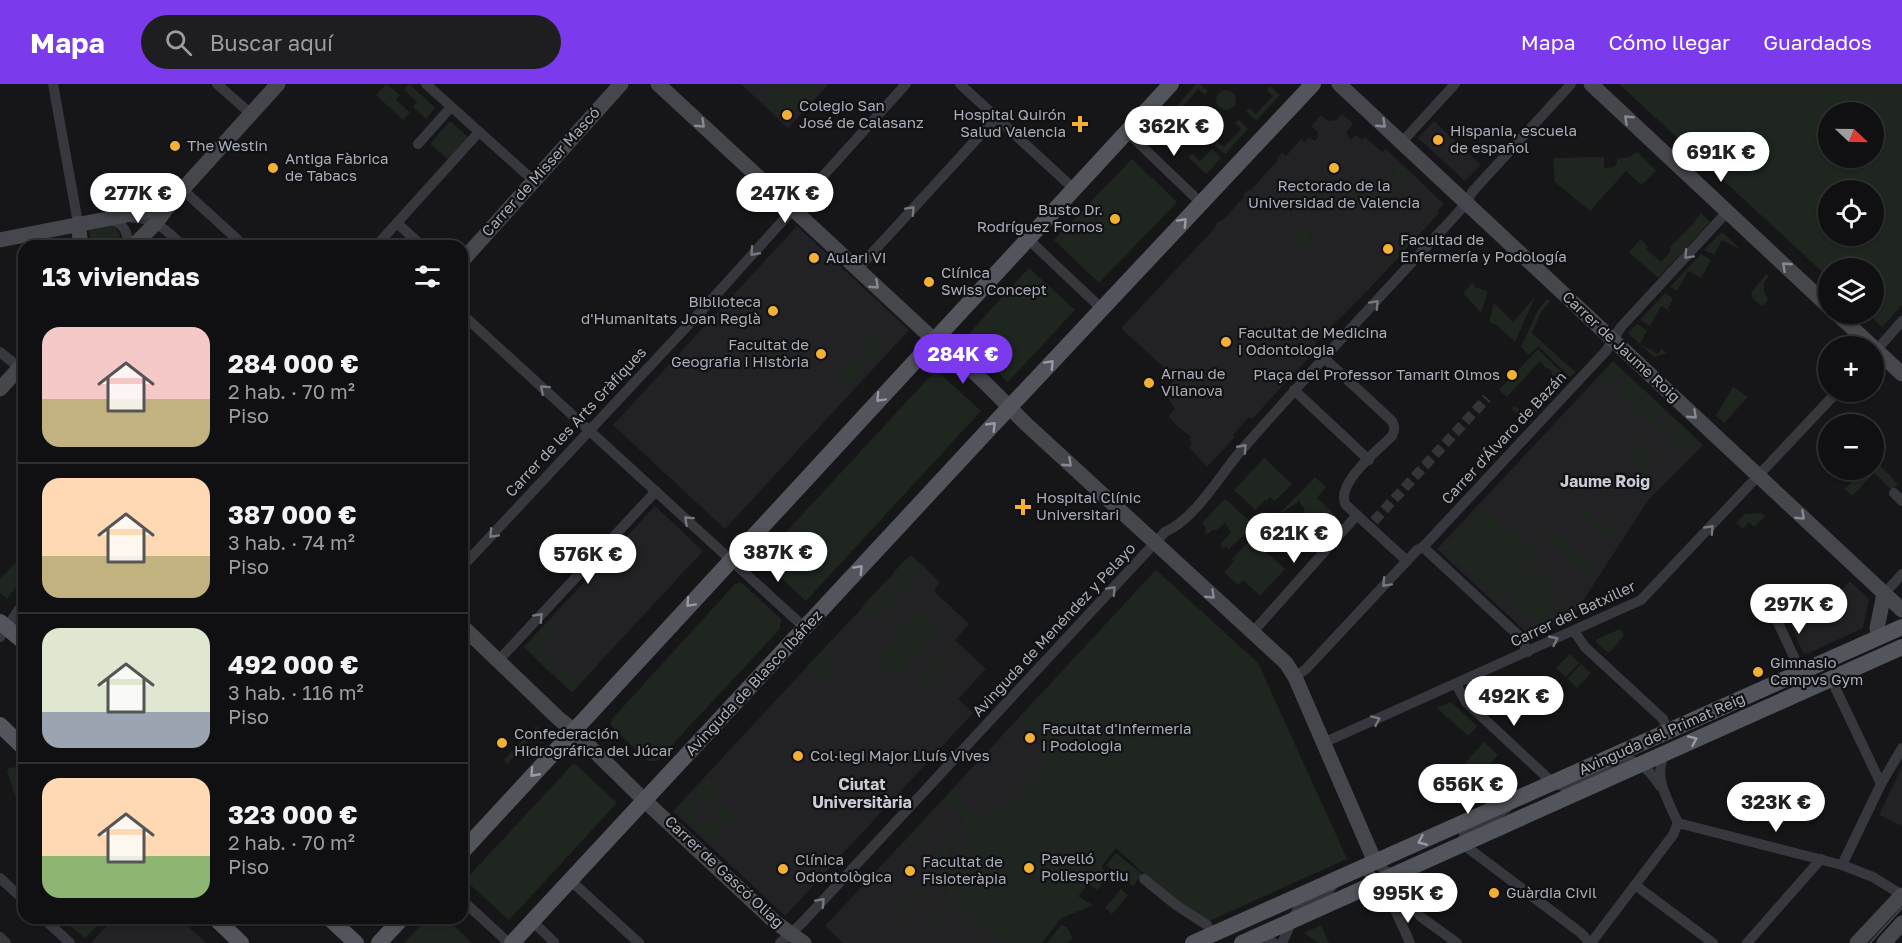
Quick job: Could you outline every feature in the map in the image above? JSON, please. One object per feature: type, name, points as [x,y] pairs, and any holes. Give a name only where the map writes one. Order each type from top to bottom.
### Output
[{"type":"main road","points":[[468,845],[1171,84]]},
{"type":"main road","name":"Avinguda de Blasco Ibáñez","points":[[510,943],[1313,84]]},
{"type":"main road","name":"Avinguda del Primat Reig","points":[[1193,943],[1902,627]]},
{"type":"main road","points":[[2,628],[18,638]]},
{"type":"main road","points":[[1831,679],[1842,664],[1873,648],[1879,638]]},
{"type":"main road","name":"Avinguda del Primat Reig","points":[[1242,943],[1902,646]]},
{"type":"main road","points":[[0,725],[18,742]]},
{"type":"main road","points":[[221,924],[241,943]]},
{"type":"main road","points":[[335,924],[356,943]]},
{"type":"main road","points":[[379,943],[396,924]]},
{"type":"street","points":[[53,84],[80,240]]},
{"type":"street","points":[[217,84],[251,114]]},
{"type":"street","points":[[139,240],[278,84]]},
{"type":"street","points":[[426,84],[534,181]]},
{"type":"street","name":"Carrer de Misser Mascó","points":[[468,254],[621,84]]},
{"type":"street","points":[[658,84],[934,340],[951,351],[1025,423],[1286,663],[1295,677],[1323,743],[1369,865],[1386,879],[1421,917],[1457,943]]},
{"type":"street","name":"Carrer de les Arts Gràfiques","points":[[468,561],[705,307],[906,84]]},
{"type":"street","points":[[960,84],[1074,189]]},
{"type":"street","name":"Carrer de Jaume Roig","points":[[1339,84],[1902,610]]},
{"type":"street","points":[[1402,142],[1455,84]]},
{"type":"street","name":"Avinguda de Menéndez y Pelayo","points":[[785,938],[1165,532],[1178,525],[1201,501],[1223,476],[1234,457],[1466,203],[1473,191],[1571,84]]},
{"type":"street","points":[[1591,84],[1818,297]]},
{"type":"street","points":[[418,144],[451,107]]},
{"type":"street","points":[[856,267],[866,260],[996,118]]},
{"type":"street","points":[[381,240],[479,132]]},
{"type":"street","points":[[1127,132],[1201,203]]},
{"type":"street","points":[[102,221],[151,210],[177,195]]},
{"type":"street","points":[[177,195],[238,240]]},
{"type":"street","name":"Carrer d'Álvaro de Bazán","points":[[1295,677],[1306,669],[1407,561],[1423,547],[1606,351],[1621,327],[1727,212]]},
{"type":"street","points":[[0,240],[78,223],[140,218],[156,223],[176,240]]},
{"type":"street","points":[[102,221],[120,223],[125,230],[126,240]]},
{"type":"street","points":[[397,223],[415,240]]},
{"type":"street","points":[[1028,239],[1102,309]]},
{"type":"street","points":[[468,319],[805,628]]},
{"type":"street","points":[[1884,339],[1902,321]]},
{"type":"street","points":[[1848,324],[1860,336]]},
{"type":"street","points":[[0,352],[18,363]]},
{"type":"street","points":[[1324,358],[1392,421],[1395,431],[1392,436],[1346,484],[1343,501],[1407,561]]},
{"type":"street","points":[[1884,358],[1902,374]]},
{"type":"street","points":[[0,389],[18,369]]},
{"type":"street","points":[[1294,390],[1369,460]]},
{"type":"street","name":"Carrer del Batxiller","points":[[1323,743],[1633,605],[1647,596],[1828,402]]},
{"type":"street","points":[[499,660],[656,491]]},
{"type":"street","points":[[1252,633],[1357,515]]},
{"type":"street","points":[[1423,547],[1518,634],[1528,652]]},
{"type":"street","points":[[1879,638],[1877,628],[1884,594],[1902,574]]},
{"type":"street","points":[[1783,596],[1773,612],[1800,672]]},
{"type":"street","points":[[2,628],[18,609]]},
{"type":"street","points":[[1574,631],[1585,647],[1663,719],[1668,732]]},
{"type":"street","points":[[468,632],[644,800]]},
{"type":"street","points":[[1831,679],[1881,784]]},
{"type":"street","points":[[1456,684],[1467,704],[1552,783]]},
{"type":"street","points":[[1842,865],[1881,784],[1902,748]]},
{"type":"street","points":[[1664,792],[1660,769],[1666,753]]},
{"type":"street","name":"Avinguda del Primat Reig","points":[[1552,783],[1566,787],[1627,760],[1640,764]]},
{"type":"street","points":[[1466,843],[1473,852],[1572,926],[1591,943],[1673,835],[1678,823],[1664,792],[1651,774],[1640,764]]},
{"type":"street","name":"Carrer de Gascó Oliag","points":[[644,800],[775,922],[785,938],[804,943]]},
{"type":"street","name":"Avinguda del Primat Reig","points":[[1466,843],[1464,834],[1468,830],[1498,816],[1513,801]]},
{"type":"street","points":[[1678,823],[1842,865],[1873,877],[1902,895],[1857,943]]},
{"type":"street","points":[[1747,943],[1821,860]]},
{"type":"street","points":[[0,878],[18,894]]},
{"type":"street","points":[[1144,879],[1176,905],[1207,925],[1212,934]]},
{"type":"street","points":[[1386,879],[1410,943]]},
{"type":"street","points":[[570,880],[639,943]]},
{"type":"street","name":"Avinguda del Primat Reig","points":[[1291,921],[1298,908],[1327,893],[1337,880]]},
{"type":"street","points":[[1635,885],[1708,941]]},
{"type":"street","name":"Avinguda de Blasco Ibáñez","points":[[468,905],[510,943]]},
{"type":"street","points":[[1404,930],[1404,922],[1408,916],[1413,914],[1421,917]]},
{"type":"street","points":[[532,921],[554,942]]},
{"type":"street","points":[[1281,943],[1291,921]]},
{"type":"street","points":[[1884,943],[1902,923]]},
{"type":"street","points":[[49,924],[70,943]]},
{"type":"street","points":[[1257,936],[1264,936],[1274,943]]},
{"type":"street","points":[[0,937],[6,943]]},
{"type":"shaded area","points":[[386,84],[400,95],[396,100],[410,113],[403,120],[376,95]]},
{"type":"shaded area","points":[[409,84],[435,108],[426,119],[413,107],[417,102],[404,90]]},
{"type":"shaded area","name":"Colegio San José de Calasanz","points":[[741,84],[829,84],[788,128]]},
{"type":"shaded area","points":[[778,84],[819,84],[786,121],[763,100]]},
{"type":"shaded area","points":[[1196,84],[1200,84],[1208,91],[1205,95],[1198,89],[1182,108],[1188,114],[1185,117],[1175,108]]},
{"type":"shaded area","points":[[1619,84],[1902,84],[1902,305],[1882,327],[1879,324],[1884,324],[1884,258],[1818,258],[1818,268]]},
{"type":"shaded area","points":[[1270,86],[1280,95],[1256,121],[1246,111],[1249,108],[1256,114],[1273,96],[1267,90]]},
{"type":"shaded area","points":[[1226,90],[1233,93],[1236,100],[1233,107],[1226,110],[1219,107],[1216,100],[1219,93]]},
{"type":"shaded area","points":[[1172,112],[1181,121],[1170,133],[1178,141],[1174,145],[1156,128]]},
{"type":"shaded area","points":[[1342,114],[1352,122],[1347,131],[1347,136],[1351,140],[1356,135],[1362,140],[1365,137],[1382,152],[1386,149],[1444,204],[1365,289],[1367,291],[1315,343],[1318,347],[1314,352],[1252,419],[1249,417],[1233,435],[1235,437],[1207,467],[1189,447],[1192,443],[1189,440],[1191,437],[1168,416],[1175,409],[1169,400],[1168,392],[1174,377],[1122,327],[1214,229],[1217,223],[1224,219],[1245,196],[1243,195],[1248,190],[1250,191],[1282,153],[1286,156],[1301,139],[1304,142],[1309,137],[1315,141],[1318,132],[1312,127],[1321,115],[1328,121],[1336,120]]},
{"type":"shaded area","points":[[1239,120],[1248,129],[1225,154],[1214,145],[1217,142],[1224,147],[1241,129],[1235,123]]},
{"type":"shaded area","points":[[450,121],[468,137],[448,159],[430,144]]},
{"type":"shaded area","points":[[1434,121],[1481,165],[1465,181],[1418,138]]},
{"type":"shaded area","points":[[1212,149],[1221,158],[1206,174],[1188,157],[1192,154],[1200,161]]},
{"type":"shaded area","points":[[1637,152],[1656,171],[1641,185],[1626,171],[1590,211],[1555,182],[1553,158],[1604,157],[1604,168],[1613,167],[1617,164],[1617,159],[1629,157]]},
{"type":"shaded area","points":[[1132,159],[1177,202],[1099,283],[1054,240]]},
{"type":"shaded area","points":[[1401,164],[1409,171],[1381,198],[1364,204],[1347,196],[1355,187],[1369,199],[1376,191],[1378,193],[1388,185]]},
{"type":"shaded area","points":[[1311,183],[1320,191],[1304,209],[1295,201]]},
{"type":"shaded area","points":[[1437,211],[1439,213],[1367,291],[1365,289]]},
{"type":"shaded area","points":[[1701,213],[1710,222],[1658,278],[1629,252],[1641,239],[1648,247],[1646,249],[1661,262],[1671,251],[1669,248]]},
{"type":"shaded area","points":[[109,225],[120,234],[120,240],[91,240],[89,230]]},
{"type":"shaded area","points":[[1305,225],[1312,231],[1310,234],[1312,237],[1301,250],[1290,241]]},
{"type":"shaded area","points":[[797,226],[909,330],[725,529],[613,425]]},
{"type":"shaded area","points":[[1722,232],[1741,250],[1722,240],[1714,255],[1704,250]]},
{"type":"shaded area","points":[[1701,254],[1711,260],[1701,278],[1688,271],[1677,291],[1670,287]]},
{"type":"shaded area","points":[[1029,268],[1075,310],[1008,382],[963,340]]},
{"type":"shaded area","points":[[1766,274],[1769,276],[1764,282],[1764,291],[1768,300],[1762,306],[1753,299],[1751,293]]},
{"type":"shaded area","points":[[1472,283],[1475,284],[1474,287],[1488,291],[1481,313],[1463,293]]},
{"type":"shaded area","points":[[1665,293],[1673,298],[1668,308],[1670,311],[1661,306],[1650,326],[1640,320]]},
{"type":"shaded area","points":[[1535,297],[1515,342],[1497,325],[1489,322],[1494,303],[1513,322]]},
{"type":"shaded area","points":[[1547,299],[1550,302],[1541,312],[1532,333],[1575,372],[1570,377],[1538,346],[1529,355],[1521,347],[1538,310]]},
{"type":"shaded area","points":[[1637,324],[1647,330],[1640,344],[1658,354],[1661,349],[1667,353],[1654,357],[1628,333]]},
{"type":"shaded area","points":[[874,334],[886,345],[872,361],[860,350]]},
{"type":"shaded area","points":[[1538,349],[1568,379],[1548,400],[1543,396],[1559,379],[1551,374],[1552,372],[1546,369],[1540,361],[1507,397],[1499,390]]},
{"type":"shaded area","points":[[853,358],[865,369],[850,385],[838,374]]},
{"type":"shaded area","points":[[1613,361],[1703,445],[1649,499],[1573,616],[1529,635],[1437,549]]},
{"type":"shaded area","points":[[1613,361],[1623,371],[1609,386],[1599,376]]},
{"type":"shaded area","points":[[936,370],[981,411],[806,601],[761,559]]},
{"type":"shaded area","points":[[1630,377],[1665,410],[1651,425],[1616,392]]},
{"type":"shaded area","points":[[1733,387],[1748,397],[1724,423],[1714,413],[1717,414]]},
{"type":"shaded area","points":[[1540,400],[1545,404],[1526,423],[1512,409],[1514,406],[1525,416]]},
{"type":"shaded area","points":[[1670,415],[1697,439],[1683,454],[1670,442],[1679,432],[1672,425],[1662,435],[1656,430]]},
{"type":"shaded area","points":[[1645,440],[1656,450],[1646,461],[1653,468],[1646,476],[1628,459]]},
{"type":"shaded area","points":[[1264,458],[1292,484],[1276,500],[1270,497],[1255,510],[1234,490]]},
{"type":"shaded area","points":[[1884,470],[1898,484],[1892,490],[1881,480],[1884,480]]},
{"type":"shaded area","points":[[1315,477],[1326,487],[1317,498],[1337,517],[1294,562],[1268,537],[1271,534],[1277,542],[1280,540],[1283,542],[1286,539],[1298,549],[1307,540],[1310,533],[1306,531],[1307,529],[1300,524],[1296,527],[1293,523],[1305,510],[1299,501],[1281,512]]},
{"type":"shaded area","points":[[1854,480],[1867,480],[1852,496],[1845,489]]},
{"type":"shaded area","points":[[1225,499],[1254,525],[1229,549],[1226,546],[1223,549],[1220,545],[1231,532],[1225,523],[1208,534],[1204,532],[1207,528],[1203,525],[1203,522]]},
{"type":"shaded area","points":[[1483,505],[1539,557],[1499,600],[1443,548]]},
{"type":"shaded area","points":[[655,506],[703,551],[572,692],[524,647]]},
{"type":"shaded area","points":[[1586,507],[1612,531],[1607,536],[1581,513]]},
{"type":"shaded area","points":[[1762,513],[1765,516],[1754,527],[1749,522],[1743,529],[1736,523],[1745,514]]},
{"type":"shaded area","points":[[1550,530],[1594,570],[1588,577],[1544,536]]},
{"type":"shaded area","points":[[1252,539],[1285,569],[1260,596],[1243,580],[1238,585],[1224,572],[1234,561],[1232,559]]},
{"type":"shaded area","points":[[911,555],[940,582],[934,591],[969,624],[955,640],[986,669],[958,699],[973,713],[785,916],[673,811]]},
{"type":"shaded area","points":[[907,558],[925,567],[876,620],[894,572]]},
{"type":"shaded area","points":[[18,560],[18,584],[7,599],[0,593],[0,579]]},
{"type":"shaded area","points":[[1537,569],[1553,585],[1524,616],[1507,600]]},
{"type":"shaded area","points":[[1156,570],[1258,663],[1347,859],[1157,886],[1116,848],[1042,943],[843,943],[825,926]]},
{"type":"shaded area","points":[[1156,570],[1258,663],[1347,859],[1209,921],[1178,903],[1116,848],[1101,867],[1109,874],[1097,890],[1088,883],[1078,896],[1093,905],[1060,919],[1042,943],[1004,943],[991,931],[988,933],[946,895],[948,892],[935,880],[943,872],[938,868],[943,862],[934,854],[957,829],[958,838],[948,854],[954,860],[961,852],[968,837],[963,822],[965,820],[943,800],[951,792],[977,815],[1011,804],[1048,763],[1037,752],[1045,743],[1018,719]]},
{"type":"shaded area","points":[[889,578],[873,617],[862,607]]},
{"type":"shaded area","points":[[1850,581],[1869,599],[1863,628],[1807,654],[1803,653],[1787,615],[1795,597],[1800,590],[1823,611]]},
{"type":"shaded area","points":[[739,582],[781,619],[780,629],[657,761],[648,761],[614,729],[611,724],[612,719]]},
{"type":"shaded area","points":[[1548,595],[1558,604],[1539,624],[1530,614]]},
{"type":"shaded area","points":[[919,610],[939,628],[895,677],[875,658]]},
{"type":"shaded area","points":[[548,621],[556,629],[539,648],[553,661],[551,664],[557,669],[552,674],[524,647]]},
{"type":"shaded area","points":[[1620,629],[1624,636],[1610,652],[1596,642],[1597,639]]},
{"type":"shaded area","points":[[830,642],[834,646],[824,657],[834,666],[821,680],[807,666]]},
{"type":"shaded area","points":[[947,648],[954,655],[919,692],[913,686]]},
{"type":"shaded area","points":[[1570,654],[1579,663],[1566,677],[1556,668]]},
{"type":"shaded area","points":[[594,663],[597,666],[572,692],[554,676],[561,669],[576,682]]},
{"type":"shaded area","points":[[1581,664],[1591,673],[1577,688],[1567,679]]},
{"type":"shaded area","points":[[1510,676],[1514,679],[1486,708],[1471,694],[1471,693]]},
{"type":"shaded area","points":[[1451,702],[1477,726],[1468,736],[1437,708]]},
{"type":"shaded area","points":[[536,726],[540,729],[507,764],[504,760]]},
{"type":"shaded area","points":[[1484,742],[1498,755],[1479,776],[1465,763]]},
{"type":"shaded area","points":[[574,763],[617,803],[509,920],[468,883],[468,877]]},
{"type":"shaded area","points":[[15,767],[18,769],[18,797],[15,796],[7,771]]},
{"type":"shaded area","points":[[1902,767],[1902,826],[1879,815]]},
{"type":"shaded area","points":[[708,777],[715,783],[712,788],[714,799],[710,803],[700,803],[692,795]]},
{"type":"shaded area","points":[[689,799],[697,806],[695,812],[698,817],[692,823],[678,810]]},
{"type":"shaded area","points":[[717,801],[734,818],[726,827],[713,815],[713,806]]},
{"type":"shaded area","points":[[935,809],[939,813],[905,851],[900,847]]},
{"type":"shaded area","points":[[701,819],[710,819],[722,830],[712,842],[695,826]]},
{"type":"shaded area","points":[[1116,853],[1142,874],[1133,886],[1106,865]]},
{"type":"shaded area","points":[[925,881],[930,886],[899,919],[890,920]]},
{"type":"shaded area","points":[[1121,889],[1128,895],[1112,914],[1105,908]]},
{"type":"shaded area","points":[[946,900],[951,905],[928,930],[923,925]]},
{"type":"shaded area","points":[[67,924],[100,924],[85,938]]},
{"type":"shaded area","points":[[108,924],[185,924],[206,943],[91,943]]},
{"type":"shaded area","points":[[422,924],[452,924],[472,943],[404,943]]},
{"type":"shaded area","points":[[1061,925],[1067,927],[1073,939],[1067,943],[1047,943]]},
{"type":"shaded area","points":[[1321,925],[1329,943],[1319,943],[1304,933]]},
{"type":"tunnel","points":[[1374,521],[1487,398]]},
{"type":"tram line","points":[[1870,943],[1902,908]]},
{"type":"place","name":"Colegio San José de Calasanz","points":[[787,115]]},
{"type":"place","name":"Hospital Quirón Salud Valencia","points":[[1080,124]]},
{"type":"place","name":"Hispania, escuela de español","points":[[1438,140]]},
{"type":"place","name":"The Westin","points":[[175,146]]},
{"type":"place","name":"Antiga Fàbrica de Tabacs","points":[[273,168]]},
{"type":"place","name":"Rectorado de la Universidad de Valencia","points":[[1334,168]]},
{"type":"place","name":"Busto Dr. Rodríguez Fornos","points":[[1115,219]]},
{"type":"place","name":"Facultad de Enfermería y Podología","points":[[1388,249]]},
{"type":"place","name":"Aulari VI","points":[[814,258]]},
{"type":"place","name":"Clínica Swiss Concept","points":[[929,282]]},
{"type":"place","name":"Biblioteca d'Humanitats Joan Reglà","points":[[773,311]]},
{"type":"place","name":"Facultat de Medicina i Odontologia","points":[[1226,342]]},
{"type":"place","name":"Facultat de Geografia i Història","points":[[821,354]]},
{"type":"place","name":"Plaça del Professor Tamarit Olmos","points":[[1512,375]]},
{"type":"place","name":"Arnau de Vilanova","points":[[1149,383]]},
{"type":"place","name":"Hospital Clínic Universitari","points":[[1023,507]]},
{"type":"place","name":"Gimnasio Campvs Gym","points":[[1758,672]]},
{"type":"place","name":"Facultat d'Infermeria i Podologia","points":[[1030,738]]},
{"type":"place","name":"Confederación Hidrográfica del Júcar","points":[[502,743]]},
{"type":"place","name":"Col·legi Major Lluís Vives","points":[[798,756]]},
{"type":"place","name":"Pavelló Poliesportiu","points":[[1029,868]]},
{"type":"place","name":"Clínica Odontològica","points":[[783,869]]},
{"type":"place","name":"Facultat de Fisioteràpia","points":[[910,871]]},
{"type":"place","name":"Guàrdia Civil","points":[[1494,893]]},
{"type":"district","name":"Jaume Roig","points":[[1605,481]]},
{"type":"district","name":"Ciutat Universitària","points":[[862,793]]}]
